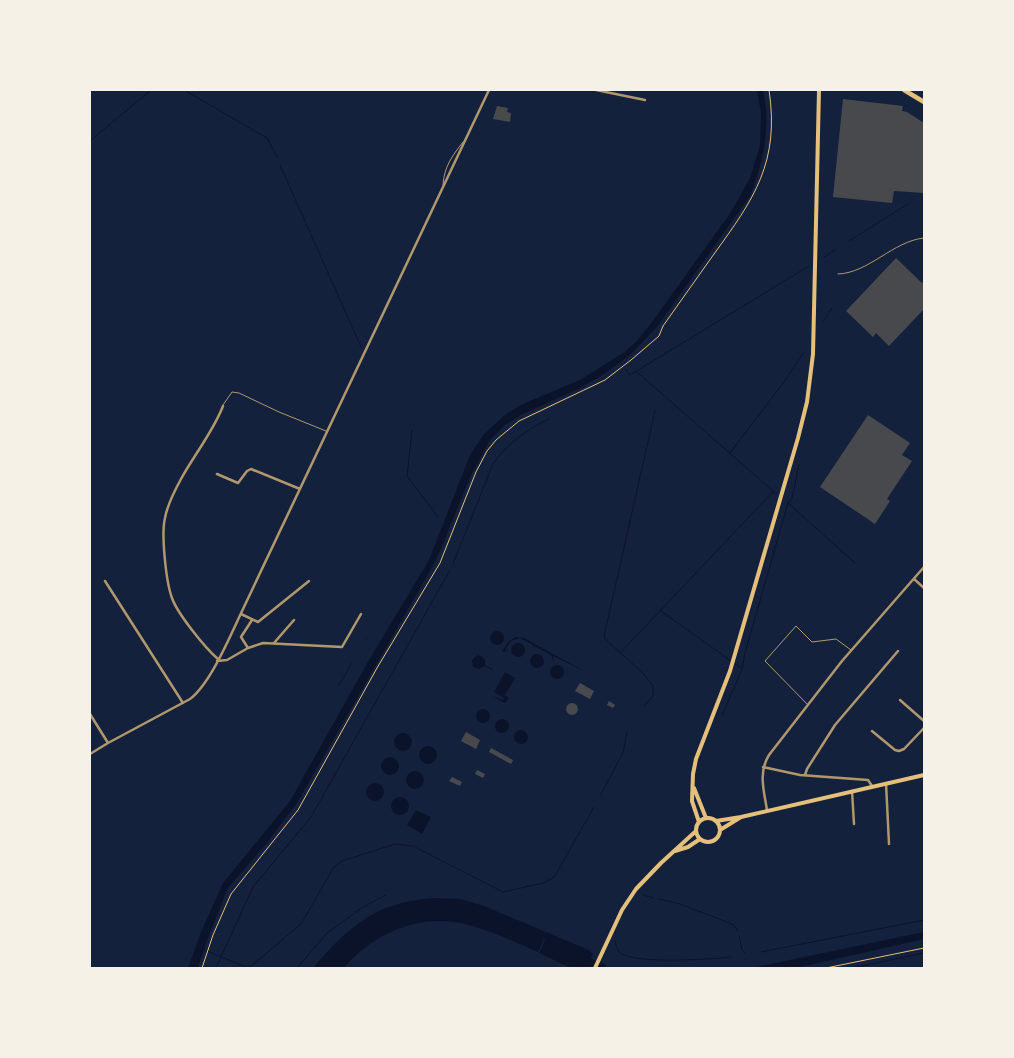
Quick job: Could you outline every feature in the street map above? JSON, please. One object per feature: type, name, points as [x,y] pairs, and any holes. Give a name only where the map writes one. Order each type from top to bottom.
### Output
[{"type":"main road","points":[[716,821],[720,830],[718,837],[708,842],[700,839],[696,831],[698,822],[692,801],[696,759],[730,671],[807,402],[813,354],[819,90]]},
{"type":"main road","points":[[904,90],[924,102]]},
{"type":"main road","points":[[698,822],[706,818],[716,821],[741,817],[924,775]]},
{"type":"main road","points":[[693,784],[706,818]]},
{"type":"main road","points":[[720,830],[741,817]]},
{"type":"main road","points":[[595,968],[628,901],[661,863],[696,831]]},
{"type":"main road","points":[[674,852],[688,847],[700,839]]},
{"type":"street","points":[[90,754],[182,703],[199,690],[217,660],[241,614],[488,90]]},
{"type":"street","points":[[596,90],[645,100]]},
{"type":"street","points":[[217,660],[179,612],[172,598],[166,568],[164,519],[180,480],[204,441],[222,406]]},
{"type":"street","points":[[217,474],[238,483],[248,469],[253,469],[300,489]]},
{"type":"street","points":[[767,810],[762,780],[763,768],[771,752],[851,650],[924,567]]},
{"type":"street","points":[[914,579],[924,588]]},
{"type":"street","points":[[105,581],[182,703]]},
{"type":"street","points":[[241,614],[258,622],[309,581]]},
{"type":"street","points":[[217,660],[227,660],[248,648],[263,643],[342,647],[361,614]]},
{"type":"street","points":[[248,648],[241,637],[252,620]]},
{"type":"street","points":[[274,643],[294,620]]},
{"type":"street","points":[[805,775],[835,725],[898,651]]},
{"type":"street","points":[[900,700],[924,721]]},
{"type":"street","points":[[90,714],[108,743]]},
{"type":"street","points":[[872,730],[895,750],[899,751],[904,749],[924,728]]},
{"type":"street","points":[[763,768],[805,775],[868,780],[872,786]]},
{"type":"street","points":[[886,783],[889,844]]},
{"type":"street","points":[[852,791],[854,824]]},
{"type":"lane","points":[[443,187],[443,173],[449,161],[465,140]]},
{"type":"lane","points":[[838,274],[855,270],[909,242],[924,238]]},
{"type":"lane","points":[[222,406],[229,394],[239,392],[279,412],[327,431]]},
{"type":"lane","points":[[808,705],[765,661],[796,626],[812,642],[836,639],[851,650]]},
{"type":"path","points":[[202,968],[206,953],[231,894],[276,840],[298,810],[440,563],[476,472],[487,451],[519,421],[605,380],[659,336],[669,318],[751,200],[766,166],[771,141],[772,112],[769,90]]},
{"type":"path","points":[[826,968],[924,948]]},
{"type":"water","points":[[757,90],[763,90],[766,131],[759,170],[750,196],[657,327],[630,355],[601,376],[580,388],[521,415],[505,425],[490,440],[471,475],[431,569],[297,803],[266,844],[228,888],[198,968],[188,968],[201,932],[223,883],[290,801],[369,660],[429,560],[470,455],[484,434],[507,413],[525,403],[580,380],[623,353],[637,341],[731,212],[750,178],[760,145],[761,113]]},
{"type":"water","points":[[494,631],[500,631],[504,638],[500,645],[494,645],[490,641],[490,635]]},
{"type":"water","points":[[516,637],[524,638],[586,672],[553,656],[554,663],[551,655],[534,646],[535,652],[533,645],[520,638],[511,641],[505,650],[508,651],[503,652],[501,647],[503,650],[509,641]]},
{"type":"water","points":[[515,643],[521,643],[525,650],[521,657],[515,657],[511,653],[511,647]]},
{"type":"water","points":[[534,654],[540,654],[544,661],[540,668],[534,668],[530,664],[530,658]]},
{"type":"water","points":[[477,655],[483,657],[485,665],[493,669],[485,666],[479,669],[473,667],[472,660]]},
{"type":"water","points":[[554,665],[560,665],[564,672],[560,679],[554,679],[550,675],[550,669]]},
{"type":"water","points":[[505,672],[515,678],[505,695],[509,698],[505,703],[492,696],[503,700],[504,698],[494,692]]},
{"type":"water","points":[[480,709],[486,709],[490,716],[486,723],[480,723],[476,719],[476,713]]},
{"type":"water","points":[[499,719],[505,719],[509,726],[505,733],[499,733],[495,729],[495,723]]},
{"type":"water","points":[[518,730],[524,730],[528,737],[524,744],[518,744],[514,740],[514,734]]},
{"type":"water","points":[[403,733],[409,736],[412,742],[409,748],[403,751],[397,748],[394,742],[397,736]]},
{"type":"water","points":[[428,746],[434,749],[437,755],[434,761],[428,764],[422,761],[419,755],[422,749]]},
{"type":"water","points":[[390,757],[396,760],[399,766],[396,772],[390,775],[384,772],[381,766],[384,760]]},
{"type":"water","points":[[415,771],[421,774],[424,780],[421,786],[415,789],[409,786],[406,780],[409,774]]},
{"type":"water","points":[[375,783],[381,786],[384,792],[381,798],[375,801],[369,798],[366,792],[369,786]]},
{"type":"water","points":[[400,797],[406,800],[409,806],[406,812],[400,815],[394,812],[391,806],[394,800]]},
{"type":"water","points":[[416,810],[431,817],[422,834],[407,825]]},
{"type":"water","points":[[434,898],[460,899],[484,906],[589,950],[593,954],[586,968],[571,968],[539,953],[544,939],[538,952],[502,936],[465,924],[431,921],[398,929],[383,936],[369,945],[344,968],[313,968],[339,940],[365,919],[396,905],[414,900]]},
{"type":"water","points":[[924,932],[924,939],[796,968],[751,968]]},
{"type":"building","points":[[843,99],[903,106],[902,111],[907,112],[924,123],[924,193],[894,191],[892,203],[833,197]]},
{"type":"building","points":[[497,106],[508,108],[507,112],[511,113],[510,122],[493,119]]},
{"type":"building","points":[[896,258],[922,283],[924,281],[924,309],[889,346],[876,333],[873,337],[846,311]]},
{"type":"building","points":[[868,415],[910,443],[902,455],[912,461],[887,499],[890,501],[875,524],[820,487]]},
{"type":"building","points":[[580,683],[594,691],[590,699],[575,691]]},
{"type":"building","points":[[609,701],[615,705],[613,708],[607,705]]},
{"type":"building","points":[[570,703],[574,703],[578,709],[574,715],[570,715],[566,711],[566,707]]},
{"type":"building","points":[[466,732],[480,740],[476,749],[461,741]]},
{"type":"building","points":[[491,748],[513,760],[511,764],[489,752]]},
{"type":"building","points":[[477,770],[485,774],[483,778],[475,774]]},
{"type":"building","points":[[452,777],[462,782],[460,786],[449,781]]},
{"type":"waterway","points":[[90,141],[151,90]]},
{"type":"waterway","points":[[184,90],[267,138],[277,157]]},
{"type":"waterway","points":[[280,165],[361,347]]},
{"type":"waterway","points":[[849,241],[908,204]]},
{"type":"waterway","points":[[824,257],[835,250]]},
{"type":"waterway","points":[[625,369],[630,375],[809,266]]},
{"type":"waterway","points":[[823,322],[832,308]]},
{"type":"waterway","points":[[729,454],[784,382],[804,352]]},
{"type":"waterway","points":[[637,372],[773,491]]},
{"type":"waterway","points":[[644,706],[653,696],[653,686],[643,673],[606,640],[604,636],[655,411]]},
{"type":"waterway","points":[[453,564],[493,464],[504,450],[518,438],[533,427],[549,419]]},
{"type":"waterway","points":[[412,430],[407,476],[438,517]]},
{"type":"waterway","points":[[722,716],[742,669],[788,503],[792,498],[799,465]]},
{"type":"waterway","points":[[620,653],[768,497],[773,492],[775,493]]},
{"type":"waterway","points":[[787,502],[855,563]]},
{"type":"waterway","points":[[216,968],[253,887],[311,817],[450,570]]},
{"type":"waterway","points":[[661,611],[731,661]]},
{"type":"waterway","points":[[339,685],[352,663]]},
{"type":"waterway","points":[[734,663],[741,668]]},
{"type":"waterway","points":[[600,796],[623,753],[627,732]]},
{"type":"waterway","points":[[202,949],[250,967],[301,924],[334,867],[342,861],[395,844],[413,846],[503,892],[543,883],[553,878],[556,874],[594,807]]},
{"type":"waterway","points":[[297,968],[327,933],[363,907],[386,895]]},
{"type":"waterway","points":[[643,895],[654,898]]},
{"type":"waterway","points":[[659,899],[680,904],[727,922],[734,925],[738,931]]},
{"type":"waterway","points":[[761,952],[924,920]]},
{"type":"waterway","points":[[739,936],[742,950],[746,954]]},
{"type":"waterway","points":[[615,941],[619,952],[639,959],[673,960],[732,957]]},
{"type":"waterway","points":[[852,968],[924,953]]},
{"type":"waterway","points":[[580,959],[602,968]]}]
